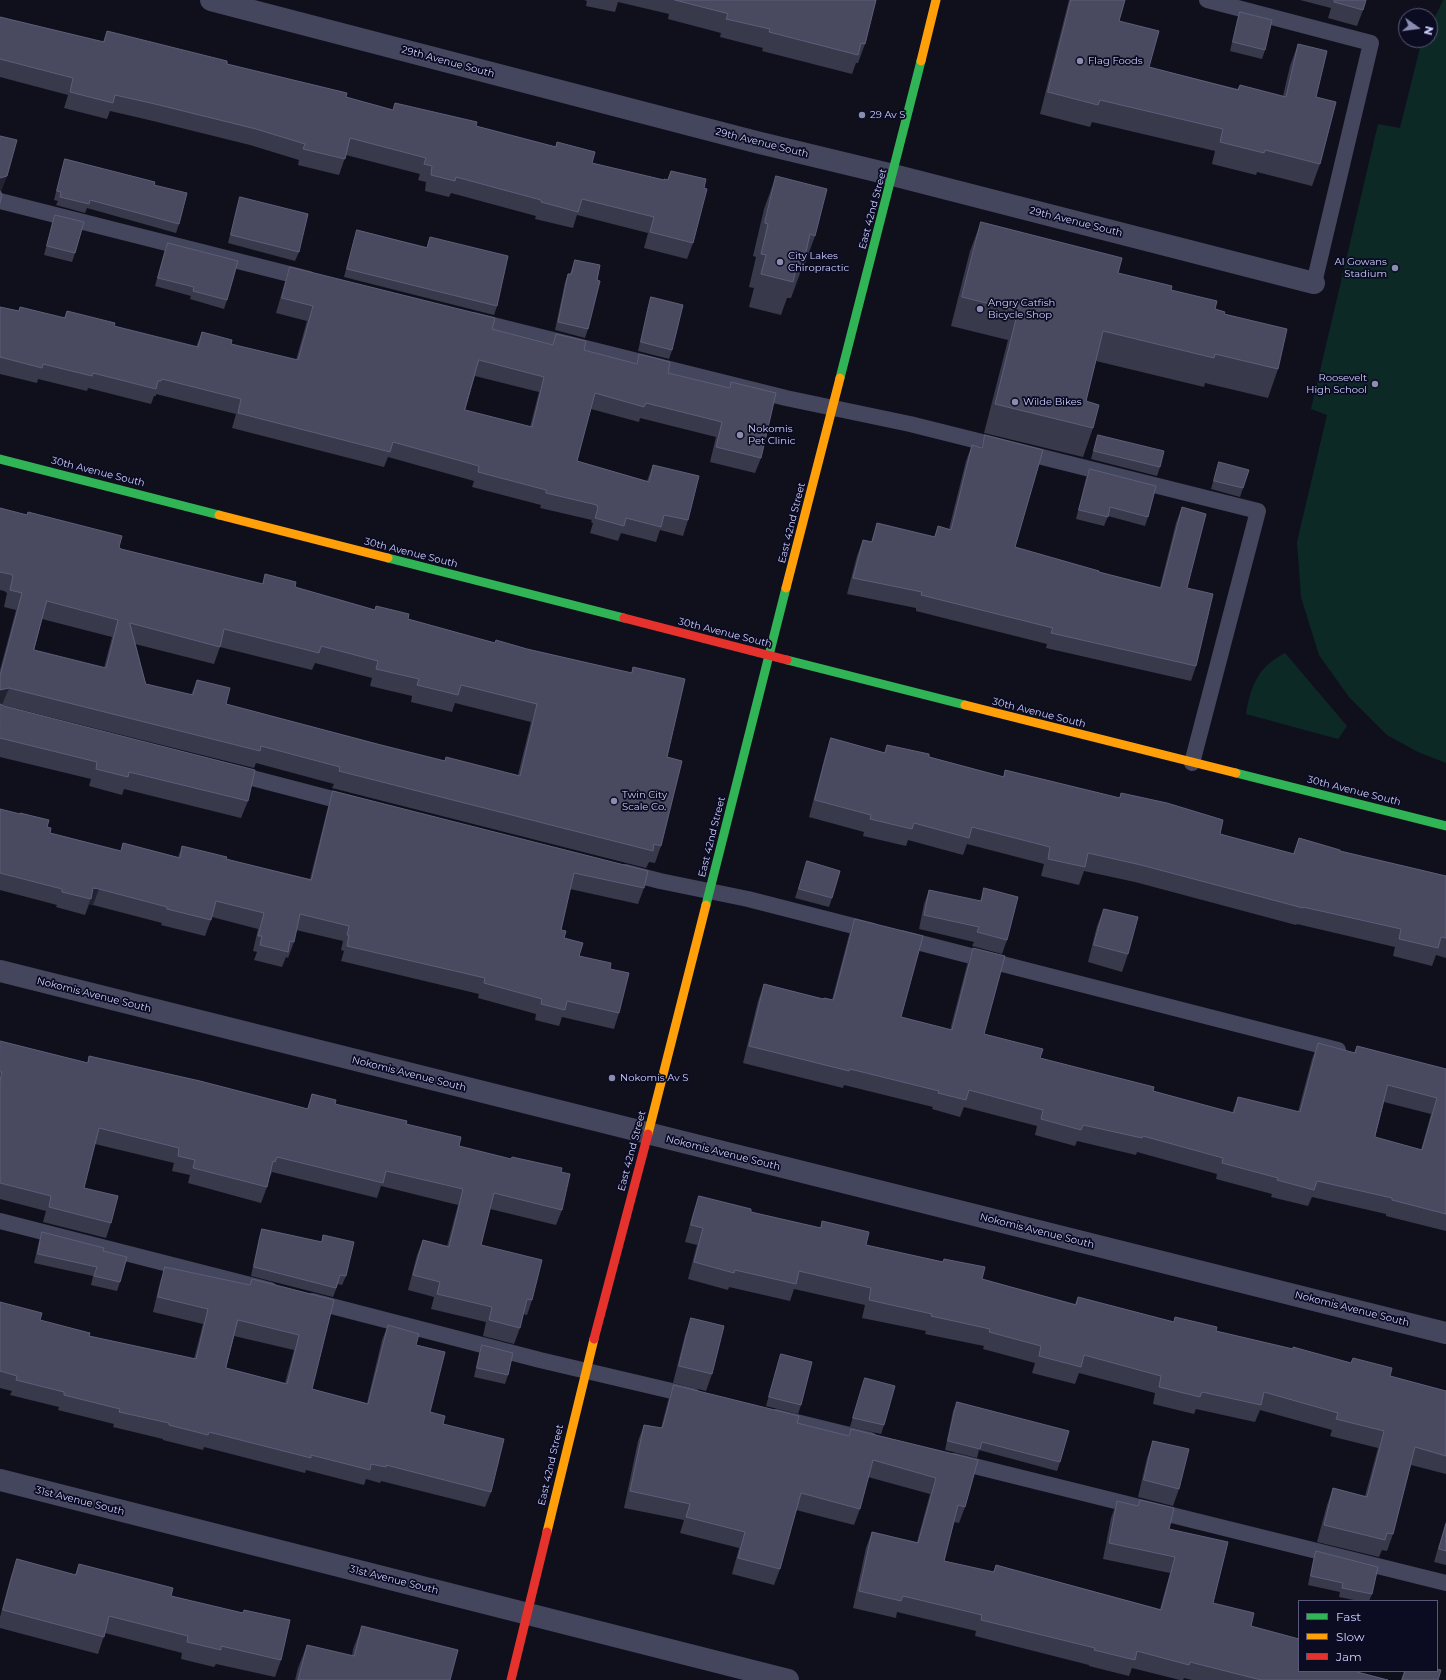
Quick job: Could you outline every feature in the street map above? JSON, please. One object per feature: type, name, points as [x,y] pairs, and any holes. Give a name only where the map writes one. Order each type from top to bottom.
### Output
[{"type":"street","name":"29th Avenue South","points":[[210,0],[756,142],[893,175],[1314,283]]},
{"type":"street","name":"East 42nd Street","points":[[511,1680],[585,1371],[657,1101],[832,408],[893,175],[936,0]]},
{"type":"street","name":"30th Avenue South","points":[[0,459],[1192,763],[1446,826]]},
{"type":"street","name":"Nokomis Avenue South","points":[[0,971],[1446,1333]]},
{"type":"street","name":"31st Avenue South","points":[[0,1480],[526,1615],[788,1680]]},
{"type":"lane","points":[[1207,0],[1371,43],[1314,283]]},
{"type":"lane","points":[[0,201],[324,282]]},
{"type":"lane","points":[[455,315],[778,396],[910,424],[1258,511],[1192,763]]},
{"type":"lane","points":[[215,769],[368,808]]},
{"type":"lane","points":[[614,870],[748,899],[1354,1054]]},
{"type":"lane","points":[[0,1221],[286,1294]]},
{"type":"lane","points":[[301,1298],[585,1371],[711,1401]]},
{"type":"lane","points":[[765,1414],[881,1443]]},
{"type":"lane","points":[[943,1458],[1446,1583]]},
{"type":"green space","name":"Al Gowans Stadium","points":[[1443,0],[1446,0],[1446,763],[1418,752],[1387,735],[1349,697],[1319,655],[1301,597],[1297,542],[1327,415],[1311,409],[1378,124],[1400,128],[1420,48],[1438,48],[1438,11]]},
{"type":"green space","points":[[1285,653],[1347,726],[1338,739],[1246,714],[1250,694],[1257,678],[1268,664]]},
{"type":"building","points":[[675,0],[876,0],[865,44],[861,43],[858,55],[769,32],[770,29],[726,19],[728,14]]},
{"type":"building","points":[[1071,0],[1125,0],[1119,21],[1159,31],[1149,67],[1238,90],[1240,85],[1286,97],[1298,44],[1327,51],[1316,97],[1336,102],[1320,164],[1265,150],[1264,153],[1220,142],[1223,129],[1100,100],[1098,105],[1048,92]]},
{"type":"building","points":[[1335,0],[1366,0],[1363,10],[1334,2]]},
{"type":"building","points":[[1240,12],[1272,20],[1265,50],[1233,42]]},
{"type":"building","points":[[0,17],[104,42],[107,31],[227,61],[227,64],[347,93],[346,97],[393,110],[395,103],[477,122],[476,126],[556,147],[557,142],[595,152],[592,163],[664,180],[668,180],[671,171],[706,179],[704,188],[707,189],[693,243],[650,232],[654,217],[582,199],[578,212],[541,202],[541,200],[456,177],[455,181],[431,175],[432,166],[424,164],[426,158],[350,138],[345,159],[303,149],[305,144],[256,129],[155,104],[115,95],[113,103],[70,92],[73,78],[0,59]]},
{"type":"building","points":[[0,136],[17,140],[7,176],[0,178]]},
{"type":"building","points":[[65,159],[155,182],[154,185],[187,193],[179,224],[90,200],[89,204],[60,197],[61,192],[57,191]]},
{"type":"building","points":[[776,176],[827,189],[815,236],[810,234],[803,265],[797,264],[793,282],[761,274],[766,255],[761,254],[768,224],[765,223]]},
{"type":"building","points":[[0,191],[2,194],[0,203]]},
{"type":"building","points":[[240,197],[308,214],[299,252],[231,235]]},
{"type":"building","points":[[55,215],[84,222],[75,253],[47,246]]},
{"type":"building","points":[[981,222],[1122,258],[1118,273],[1172,286],[1171,290],[1217,301],[1215,309],[1225,312],[1224,314],[1287,329],[1278,369],[1215,354],[1214,358],[1103,331],[1086,401],[1099,405],[1093,428],[995,404],[1018,311],[962,297]]},
{"type":"building","points":[[357,230],[427,248],[430,237],[508,256],[497,306],[347,269]]},
{"type":"building","points":[[168,243],[238,261],[227,300],[193,291],[194,287],[158,278]]},
{"type":"building","points":[[575,260],[600,265],[597,280],[600,281],[588,329],[558,322],[568,274],[571,274]]},
{"type":"building","points":[[290,267],[495,318],[492,329],[553,345],[556,334],[586,341],[584,350],[637,364],[639,354],[670,362],[668,373],[730,388],[731,382],[776,393],[761,458],[716,447],[722,422],[646,403],[644,407],[595,393],[577,461],[649,482],[653,465],[699,476],[688,520],[664,515],[661,527],[626,518],[624,526],[595,518],[598,508],[597,505],[546,493],[546,490],[478,472],[479,466],[393,442],[390,452],[238,413],[241,399],[162,379],[161,381],[158,381],[156,389],[93,373],[92,376],[43,364],[42,368],[0,357],[0,307],[19,311],[20,307],[65,318],[67,311],[115,323],[114,326],[198,347],[202,332],[232,340],[231,344],[298,360],[313,306],[282,298]],"holes":[[[479,360],[544,377],[532,427],[465,410]]]},
{"type":"building","points":[[651,297],[683,305],[672,350],[641,342]]},
{"type":"building","points":[[985,435],[1043,450],[1015,547],[1099,572],[1161,588],[1182,507],[1206,514],[1187,588],[1213,594],[1196,666],[1051,633],[1053,628],[921,595],[922,592],[853,578],[863,540],[872,542],[877,523],[935,537],[938,526],[951,530],[972,445],[982,448]]},
{"type":"building","points":[[1098,435],[1164,451],[1160,467],[1094,451]]},
{"type":"building","points":[[1219,462],[1249,470],[1243,488],[1214,481]]},
{"type":"building","points":[[1090,469],[1156,486],[1148,517],[1110,507],[1108,517],[1079,510]]},
{"type":"building","points":[[0,508],[27,515],[28,512],[122,536],[119,547],[121,549],[263,584],[265,574],[296,582],[295,587],[375,610],[376,606],[409,614],[408,619],[495,643],[496,640],[527,649],[632,673],[633,667],[685,679],[667,757],[682,761],[661,846],[654,844],[653,851],[339,771],[340,767],[261,746],[260,751],[9,688],[0,690],[0,676],[22,593],[10,590],[13,576],[0,572]],"holes":[[[47,601],[118,620],[106,668],[34,650]],[[130,623],[220,647],[224,629],[319,653],[321,646],[378,661],[376,669],[419,679],[417,685],[458,695],[461,685],[537,704],[520,776],[446,757],[445,761],[226,704],[230,688],[197,680],[193,695],[146,684]]]},
{"type":"building","points":[[0,704],[255,770],[248,801],[129,772],[128,777],[96,769],[97,762],[0,738]]},
{"type":"building","points":[[831,738],[885,753],[887,745],[929,754],[929,757],[1004,777],[1005,770],[1120,798],[1121,793],[1167,803],[1223,820],[1220,834],[1294,854],[1299,838],[1340,851],[1446,876],[1446,938],[1441,937],[1438,948],[1399,939],[1401,929],[1303,908],[1141,865],[1088,853],[1085,867],[1048,859],[1050,847],[972,827],[969,838],[914,823],[912,829],[870,819],[871,815],[815,800]]},
{"type":"building","points":[[333,791],[648,871],[644,888],[574,873],[561,930],[566,931],[564,938],[583,943],[579,956],[611,963],[610,969],[629,973],[619,1013],[567,1001],[565,1010],[541,1004],[542,999],[484,983],[485,978],[347,946],[349,926],[300,914],[294,942],[290,941],[288,952],[260,945],[262,936],[258,936],[264,913],[216,901],[211,920],[99,889],[93,888],[91,899],[62,892],[62,889],[0,873],[0,809],[49,820],[47,827],[51,828],[50,833],[121,851],[123,843],[180,858],[182,846],[227,857],[226,859],[311,880]]},
{"type":"building","points":[[807,861],[840,871],[832,898],[799,889]]},
{"type":"building","points":[[984,888],[1018,897],[1007,940],[977,932],[979,927],[924,915],[929,890],[981,901]]},
{"type":"building","points":[[1104,909],[1138,917],[1128,954],[1094,945]]},
{"type":"building","points":[[855,919],[923,936],[901,1017],[952,1030],[973,948],[1005,956],[984,1034],[1043,1049],[1040,1058],[1154,1087],[1153,1091],[1234,1113],[1238,1097],[1300,1112],[1318,1043],[1355,1053],[1357,1046],[1446,1069],[1446,1214],[1392,1200],[1392,1198],[1317,1181],[1314,1190],[1277,1180],[1278,1178],[1222,1163],[1223,1158],[1143,1136],[1142,1138],[1083,1125],[1081,1130],[1041,1119],[1043,1110],[969,1090],[966,1100],[938,1093],[939,1091],[850,1069],[849,1071],[749,1046],[764,984],[823,999],[833,1000]],"holes":[[[1388,1085],[1437,1098],[1422,1150],[1375,1137]]]},
{"type":"building","points":[[0,1041],[88,1063],[89,1056],[200,1081],[308,1109],[312,1094],[336,1100],[335,1104],[407,1121],[406,1124],[461,1137],[459,1146],[511,1159],[512,1157],[562,1168],[561,1172],[570,1174],[562,1210],[494,1193],[481,1245],[542,1260],[532,1300],[527,1299],[520,1328],[489,1320],[492,1307],[437,1294],[440,1282],[413,1275],[423,1240],[449,1247],[463,1189],[386,1171],[383,1183],[277,1157],[275,1162],[273,1161],[267,1187],[193,1168],[195,1160],[178,1156],[179,1148],[99,1128],[84,1188],[118,1196],[111,1223],[49,1207],[51,1196],[0,1183],[0,1081],[2,1072],[0,1072]]},
{"type":"building","points":[[699,1196],[751,1209],[751,1212],[821,1228],[822,1221],[869,1232],[866,1245],[943,1262],[944,1259],[985,1267],[982,1279],[1076,1305],[1078,1297],[1174,1322],[1175,1317],[1217,1327],[1216,1331],[1293,1349],[1293,1347],[1351,1363],[1353,1358],[1392,1368],[1390,1376],[1446,1391],[1446,1456],[1415,1447],[1393,1534],[1387,1533],[1385,1540],[1324,1525],[1333,1488],[1367,1497],[1384,1431],[1336,1419],[1338,1413],[1264,1392],[1261,1405],[1202,1392],[1200,1397],[1159,1387],[1161,1376],[1084,1355],[1081,1367],[1039,1356],[1041,1346],[989,1332],[990,1329],[869,1300],[871,1288],[799,1271],[796,1284],[735,1270],[734,1273],[694,1262],[703,1228],[691,1225]]},
{"type":"building","points":[[262,1229],[322,1242],[323,1235],[354,1242],[346,1276],[340,1275],[336,1288],[254,1267]]},
{"type":"building","points":[[42,1232],[104,1248],[103,1251],[127,1257],[120,1282],[94,1276],[97,1267],[38,1254]]},
{"type":"building","points":[[165,1267],[250,1285],[252,1279],[334,1300],[312,1389],[368,1404],[388,1325],[419,1334],[416,1345],[445,1352],[430,1412],[445,1416],[443,1424],[504,1439],[491,1492],[386,1465],[386,1467],[371,1464],[370,1470],[311,1455],[311,1458],[209,1432],[208,1435],[169,1425],[169,1423],[119,1412],[120,1409],[64,1395],[64,1392],[16,1380],[17,1376],[0,1371],[0,1302],[42,1313],[40,1320],[90,1333],[89,1336],[196,1359],[208,1309],[158,1297]],"holes":[[[238,1320],[299,1335],[287,1384],[226,1368]]]},
{"type":"building","points":[[691,1318],[724,1326],[712,1374],[679,1366]]},
{"type":"building","points":[[482,1345],[513,1353],[508,1375],[477,1368]]},
{"type":"building","points":[[781,1354],[812,1362],[801,1405],[769,1397]]},
{"type":"building","points":[[865,1378],[895,1386],[884,1425],[853,1418]]},
{"type":"building","points":[[674,1385],[799,1416],[797,1423],[849,1436],[851,1429],[978,1460],[965,1507],[958,1505],[944,1561],[994,1572],[996,1565],[1161,1610],[1175,1557],[1109,1543],[1117,1501],[1138,1506],[1140,1500],[1174,1508],[1169,1529],[1228,1542],[1213,1603],[1254,1613],[1251,1626],[1298,1639],[1298,1672],[1357,1672],[1388,1680],[1261,1680],[1190,1662],[1189,1665],[1137,1651],[1135,1660],[1094,1650],[1095,1648],[981,1620],[982,1615],[903,1596],[901,1601],[859,1591],[872,1532],[918,1543],[936,1478],[873,1460],[860,1509],[801,1493],[780,1569],[738,1558],[745,1532],[686,1517],[690,1504],[630,1491],[644,1425],[662,1428]]},
{"type":"building","points":[[957,1402],[1069,1431],[1060,1462],[982,1442],[980,1449],[948,1441]]},
{"type":"building","points":[[1153,1441],[1189,1449],[1179,1489],[1144,1480]]},
{"type":"building","points":[[1446,1524],[1446,1551],[1439,1549]]},
{"type":"building","points":[[1316,1551],[1378,1567],[1372,1594],[1342,1588],[1343,1583],[1311,1576]]},
{"type":"building","points":[[17,1559],[76,1575],[79,1564],[173,1588],[171,1596],[243,1613],[244,1610],[290,1620],[281,1660],[221,1646],[221,1650],[187,1642],[188,1636],[109,1616],[104,1637],[3,1610]]},
{"type":"building","points":[[362,1626],[458,1650],[450,1680],[298,1680],[307,1645],[354,1656]]},
{"type":"building","points":[[1438,1669],[1441,1670],[1438,1680],[1402,1680],[1405,1672],[1438,1672]]},
{"type":"traffic: fast","points":[[840,378],[921,61]]},
{"type":"traffic: fast","points":[[0,459],[219,515]]},
{"type":"traffic: fast","points":[[388,558],[624,618]]},
{"type":"traffic: fast","points":[[706,905],[786,588]]},
{"type":"traffic: fast","points":[[787,660],[965,705]]},
{"type":"traffic: fast","points":[[1236,773],[1446,826]]},
{"type":"traffic: slow","points":[[921,61],[936,0]]},
{"type":"traffic: slow","points":[[786,588],[840,378]]},
{"type":"traffic: slow","points":[[219,515],[388,558]]},
{"type":"traffic: slow","points":[[965,705],[1236,773]]},
{"type":"traffic: slow","points":[[648,1134],[706,905]]},
{"type":"traffic: slow","points":[[547,1532],[594,1339]]},
{"type":"traffic: jam","points":[[624,618],[787,660]]},
{"type":"traffic: jam","points":[[594,1339],[648,1134]]},
{"type":"traffic: jam","points":[[511,1680],[547,1532]]},
{"type":"place","name":"Flag Foods","points":[[1080,61]]},
{"type":"place","name":"29 Av S","points":[[862,115]]},
{"type":"place","name":"City Lakes Chiropractic","points":[[780,262]]},
{"type":"place","name":"Al Gowans Stadium","points":[[1395,268]]},
{"type":"place","name":"Angry Catfish Bicycle Shop","points":[[980,309]]},
{"type":"place","name":"Roosevelt High School","points":[[1375,384]]},
{"type":"place","name":"Wilde Bikes","points":[[1015,402]]},
{"type":"place","name":"Nokomis Pet Clinic","points":[[740,435]]},
{"type":"place","name":"Twin City Scale Co.","points":[[614,801]]},
{"type":"place","name":"Nokomis Av S","points":[[612,1078]]}]
